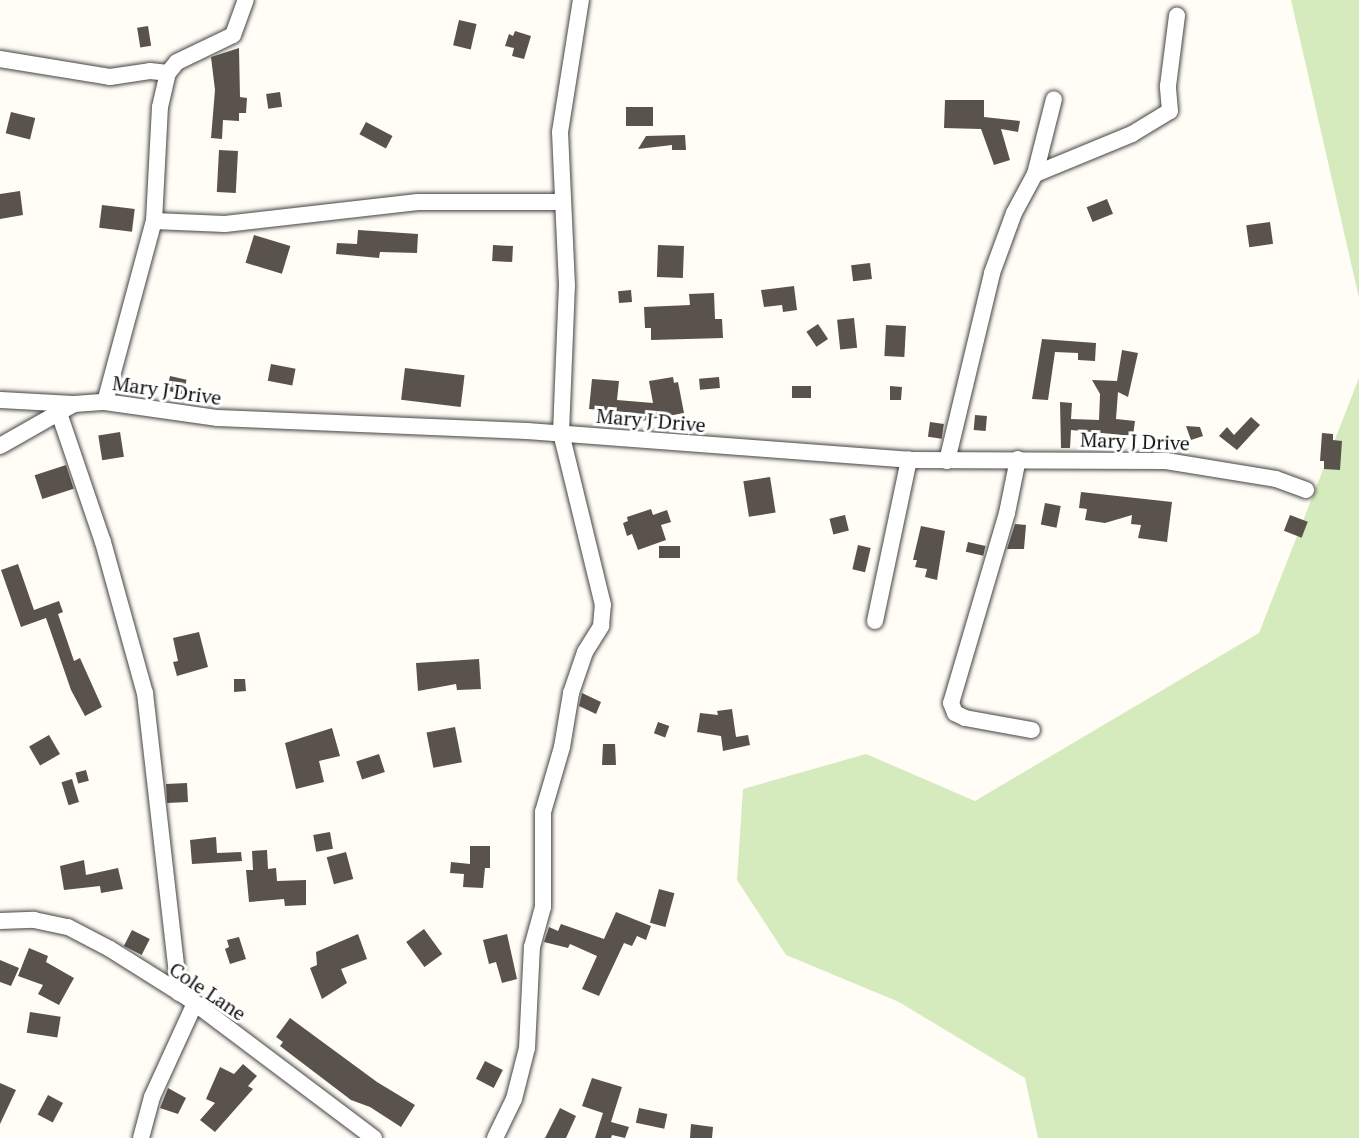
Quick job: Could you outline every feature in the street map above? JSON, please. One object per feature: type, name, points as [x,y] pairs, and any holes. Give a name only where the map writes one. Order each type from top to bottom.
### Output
[{"type":"street","points":[[105,402],[154,220],[160,107],[168,73],[177,62],[233,35],[246,0]]},
{"type":"street","points":[[495,1138],[514,1099],[527,1048],[532,947],[543,907],[543,812],[562,747],[571,693],[585,652],[601,626],[603,606],[597,572],[561,433],[567,286],[560,132],[581,0]]},
{"type":"street","points":[[1035,174],[1132,134],[1170,111],[1168,86],[1177,16]]},
{"type":"street","points":[[0,59],[110,77],[150,71],[168,73]]},
{"type":"street","points":[[947,461],[992,273],[1014,213],[1035,174],[1054,99]]},
{"type":"street","points":[[154,220],[225,224],[418,202],[563,202]]},
{"type":"street","points":[[0,400],[75,404]]},
{"type":"street","name":"Mary J Drive","points":[[0,446],[75,404],[105,402],[218,418],[561,433],[909,460],[1166,461],[1267,477],[1306,490]]},
{"type":"street","points":[[59,413],[103,542],[145,693],[179,993]]},
{"type":"street","points":[[1018,459],[1007,513],[951,704],[955,713],[965,718],[1032,730]]},
{"type":"street","points":[[876,621],[909,460]]},
{"type":"street","name":"Cole Lane","points":[[0,921],[34,920],[68,927],[195,1003],[374,1138]]},
{"type":"street","points":[[141,1138],[152,1097],[195,1003]]},
{"type":"green space","points":[[1291,0],[1359,0],[1359,298]]},
{"type":"green space","points":[[1359,378],[1359,1138],[1038,1138],[1025,1078],[899,1002],[786,955],[737,880],[743,789],[866,754],[975,801],[1259,633]]},
{"type":"building","points":[[459,20],[477,24],[471,49],[453,45]]},
{"type":"building","points":[[148,26],[151,46],[140,47],[137,28]]},
{"type":"building","points":[[515,31],[531,36],[524,59],[512,56],[514,48],[505,46],[509,34],[513,36]]},
{"type":"building","points":[[239,48],[240,97],[247,98],[246,113],[239,113],[239,121],[223,120],[222,139],[211,138],[215,90],[211,57]]},
{"type":"building","points":[[280,92],[282,107],[268,109],[266,94]]},
{"type":"building","points":[[945,100],[984,100],[984,117],[1020,121],[1018,132],[1001,129],[1010,160],[994,165],[981,129],[944,128]]},
{"type":"building","points":[[626,107],[653,107],[653,126],[626,126]]},
{"type":"building","points":[[11,112],[35,118],[30,139],[6,133]]},
{"type":"building","points":[[366,122],[392,136],[386,148],[359,134]]},
{"type":"building","points":[[685,135],[686,150],[672,150],[672,145],[638,149],[646,136]]},
{"type":"building","points":[[219,150],[238,151],[236,193],[217,192]]},
{"type":"building","points":[[20,191],[23,215],[0,219],[0,194]]},
{"type":"building","points":[[1107,199],[1113,214],[1093,222],[1087,207]]},
{"type":"building","points":[[102,205],[135,209],[132,232],[99,228]]},
{"type":"building","points":[[1270,222],[1273,244],[1249,247],[1246,225]]},
{"type":"building","points":[[358,230],[418,234],[417,253],[380,252],[379,258],[336,254],[337,243],[357,244]]},
{"type":"building","points":[[254,235],[290,246],[282,274],[246,263]]},
{"type":"building","points":[[493,245],[513,246],[512,262],[492,261]]},
{"type":"building","points":[[658,245],[684,246],[683,278],[657,277]]},
{"type":"building","points":[[870,263],[872,279],[853,281],[851,265]]},
{"type":"building","points":[[794,286],[797,310],[783,312],[782,305],[764,307],[761,290]]},
{"type":"building","points":[[631,290],[632,302],[619,303],[618,291]]},
{"type":"building","points":[[714,293],[715,319],[722,319],[723,338],[651,340],[651,328],[645,328],[644,307],[690,305],[689,294]]},
{"type":"building","points":[[854,318],[857,348],[840,350],[837,320]]},
{"type":"building","points":[[818,324],[828,339],[816,347],[806,332]]},
{"type":"building","points":[[886,325],[906,326],[904,357],[884,356]]},
{"type":"building","points":[[1042,339],[1096,343],[1095,361],[1078,360],[1078,353],[1055,352],[1048,400],[1032,399]]},
{"type":"building","points":[[1122,350],[1138,353],[1128,397],[1118,392],[1116,419],[1135,421],[1133,436],[1071,430],[1070,448],[1061,448],[1060,402],[1072,403],[1071,419],[1099,420],[1100,394],[1092,380],[1117,381]]},
{"type":"building","points":[[271,364],[296,369],[292,385],[268,381]]},
{"type":"building","points":[[405,368],[465,375],[461,407],[401,400]]},
{"type":"building","points":[[170,376],[187,380],[183,394],[167,391]]},
{"type":"building","points":[[673,377],[674,383],[678,382],[684,413],[636,422],[637,413],[589,409],[592,379],[619,381],[617,400],[653,403],[649,381]]},
{"type":"building","points":[[719,377],[720,388],[700,390],[699,379]]},
{"type":"building","points":[[792,386],[811,386],[811,398],[792,398]]},
{"type":"building","points":[[890,386],[902,387],[901,400],[890,400]]},
{"type":"building","points":[[975,415],[987,416],[986,431],[974,430]]},
{"type":"building","points":[[1251,417],[1260,425],[1237,450],[1219,436],[1227,427],[1234,435]]},
{"type":"building","points":[[930,422],[944,424],[942,439],[928,437]]},
{"type":"building","points":[[1186,426],[1200,427],[1203,436],[1191,440]]},
{"type":"building","points":[[120,432],[124,457],[102,460],[98,435]]},
{"type":"building","points":[[1322,433],[1333,434],[1333,440],[1342,441],[1340,470],[1324,469],[1324,461],[1320,461]]},
{"type":"building","points":[[66,465],[74,489],[42,499],[35,475]]},
{"type":"building","points":[[770,477],[776,513],[749,517],[743,481]]},
{"type":"building","points":[[1081,492],[1172,502],[1167,542],[1138,538],[1141,525],[1131,524],[1132,515],[1105,523],[1085,520],[1087,509],[1079,508]]},
{"type":"building","points":[[1045,503],[1061,506],[1057,528],[1041,525]]},
{"type":"building","points":[[651,509],[653,515],[667,510],[671,522],[661,525],[666,540],[638,550],[632,534],[627,536],[623,523],[628,521],[627,517]]},
{"type":"building","points":[[845,515],[849,531],[833,534],[829,519]]},
{"type":"building","points":[[1290,515],[1308,522],[1302,538],[1284,531]]},
{"type":"building","points":[[1015,524],[1026,525],[1024,549],[1007,549]]},
{"type":"building","points":[[921,526],[945,531],[937,580],[925,577],[927,569],[915,567],[917,560],[913,560]]},
{"type":"building","points":[[968,542],[986,546],[983,556],[966,552]]},
{"type":"building","points":[[858,545],[871,548],[865,572],[852,569]]},
{"type":"building","points":[[659,546],[680,546],[680,558],[659,558]]},
{"type":"building","points":[[18,564],[34,610],[59,601],[63,612],[58,614],[74,661],[80,658],[102,707],[85,716],[71,690],[46,618],[21,627],[1,570]]},
{"type":"building","points":[[199,632],[208,667],[177,676],[173,662],[178,661],[173,638]]},
{"type":"building","points":[[479,659],[481,689],[457,690],[456,684],[418,691],[416,663]]},
{"type":"building","points":[[234,679],[245,679],[246,691],[234,692]]},
{"type":"building","points":[[582,693],[601,702],[596,714],[579,706]]},
{"type":"building","points":[[732,709],[736,737],[748,735],[750,745],[723,751],[721,736],[697,732],[700,713],[718,715],[717,711]]},
{"type":"building","points":[[658,722],[669,726],[665,737],[654,733]]},
{"type":"building","points":[[455,727],[462,762],[433,768],[427,733]]},
{"type":"building","points":[[332,728],[340,756],[319,761],[324,782],[296,789],[285,743]]},
{"type":"building","points":[[49,735],[60,754],[40,766],[29,746]]},
{"type":"building","points":[[603,744],[615,744],[616,765],[602,765]]},
{"type":"building","points":[[379,754],[385,772],[362,779],[356,761]]},
{"type":"building","points":[[86,770],[89,781],[78,783],[75,773]]},
{"type":"building","points":[[72,779],[79,802],[68,805],[61,782]]},
{"type":"building","points":[[187,783],[188,802],[167,803],[166,784]]},
{"type":"building","points":[[330,832],[333,849],[316,852],[313,835]]},
{"type":"building","points":[[216,837],[217,853],[241,852],[242,861],[192,864],[190,840]]},
{"type":"building","points":[[470,846],[490,846],[490,868],[485,868],[483,888],[463,887],[464,874],[450,873],[451,862],[470,864]]},
{"type":"building","points":[[267,850],[268,869],[276,868],[277,881],[306,880],[306,905],[285,906],[284,899],[249,902],[246,870],[253,870],[252,851]]},
{"type":"building","points":[[346,852],[353,879],[334,884],[327,857]]},
{"type":"building","points":[[84,860],[86,875],[118,868],[123,889],[101,893],[100,886],[64,890],[60,866]]},
{"type":"building","points":[[659,889],[674,893],[665,927],[650,923]]},
{"type":"building","points":[[616,912],[651,926],[646,940],[637,936],[632,946],[624,943],[599,996],[582,989],[597,956],[570,944],[568,948],[544,942],[549,927],[558,931],[561,924],[604,939]]},
{"type":"building","points":[[424,929],[442,954],[424,967],[406,942]]},
{"type":"building","points":[[132,930],[150,939],[142,955],[124,946]]},
{"type":"building","points":[[358,934],[367,959],[341,969],[347,983],[322,999],[310,968],[317,965],[316,952]]},
{"type":"building","points":[[507,934],[517,979],[502,983],[496,962],[489,964],[483,940]]},
{"type":"building","points":[[239,937],[246,959],[230,964],[225,949],[229,947],[227,940]]},
{"type":"building","points":[[29,948],[48,956],[46,962],[74,978],[59,1005],[38,994],[43,985],[18,976]]},
{"type":"building","points":[[0,960],[19,968],[11,986],[0,982]]},
{"type":"building","points":[[30,1012],[61,1017],[57,1038],[27,1033]]},
{"type":"building","points":[[290,1018],[377,1082],[415,1105],[401,1127],[370,1107],[351,1100],[280,1046],[283,1042],[276,1037]]},
{"type":"building","points":[[485,1061],[503,1070],[494,1088],[476,1079]]},
{"type":"building","points":[[243,1064],[257,1076],[248,1086],[253,1089],[215,1132],[200,1120],[215,1103],[206,1099],[220,1067],[234,1074]]},
{"type":"building","points":[[592,1078],[622,1087],[611,1122],[629,1127],[625,1138],[612,1135],[611,1138],[595,1138],[603,1113],[582,1106]]},
{"type":"building","points":[[0,1083],[16,1090],[0,1124]]},
{"type":"building","points":[[168,1088],[186,1098],[178,1114],[160,1108]]},
{"type":"building","points":[[48,1095],[63,1103],[53,1122],[38,1114]]},
{"type":"building","points":[[560,1108],[576,1116],[566,1138],[545,1138]]},
{"type":"building","points":[[639,1108],[667,1114],[664,1129],[636,1123]]},
{"type":"building","points":[[691,1124],[713,1127],[712,1138],[690,1138]]}]
